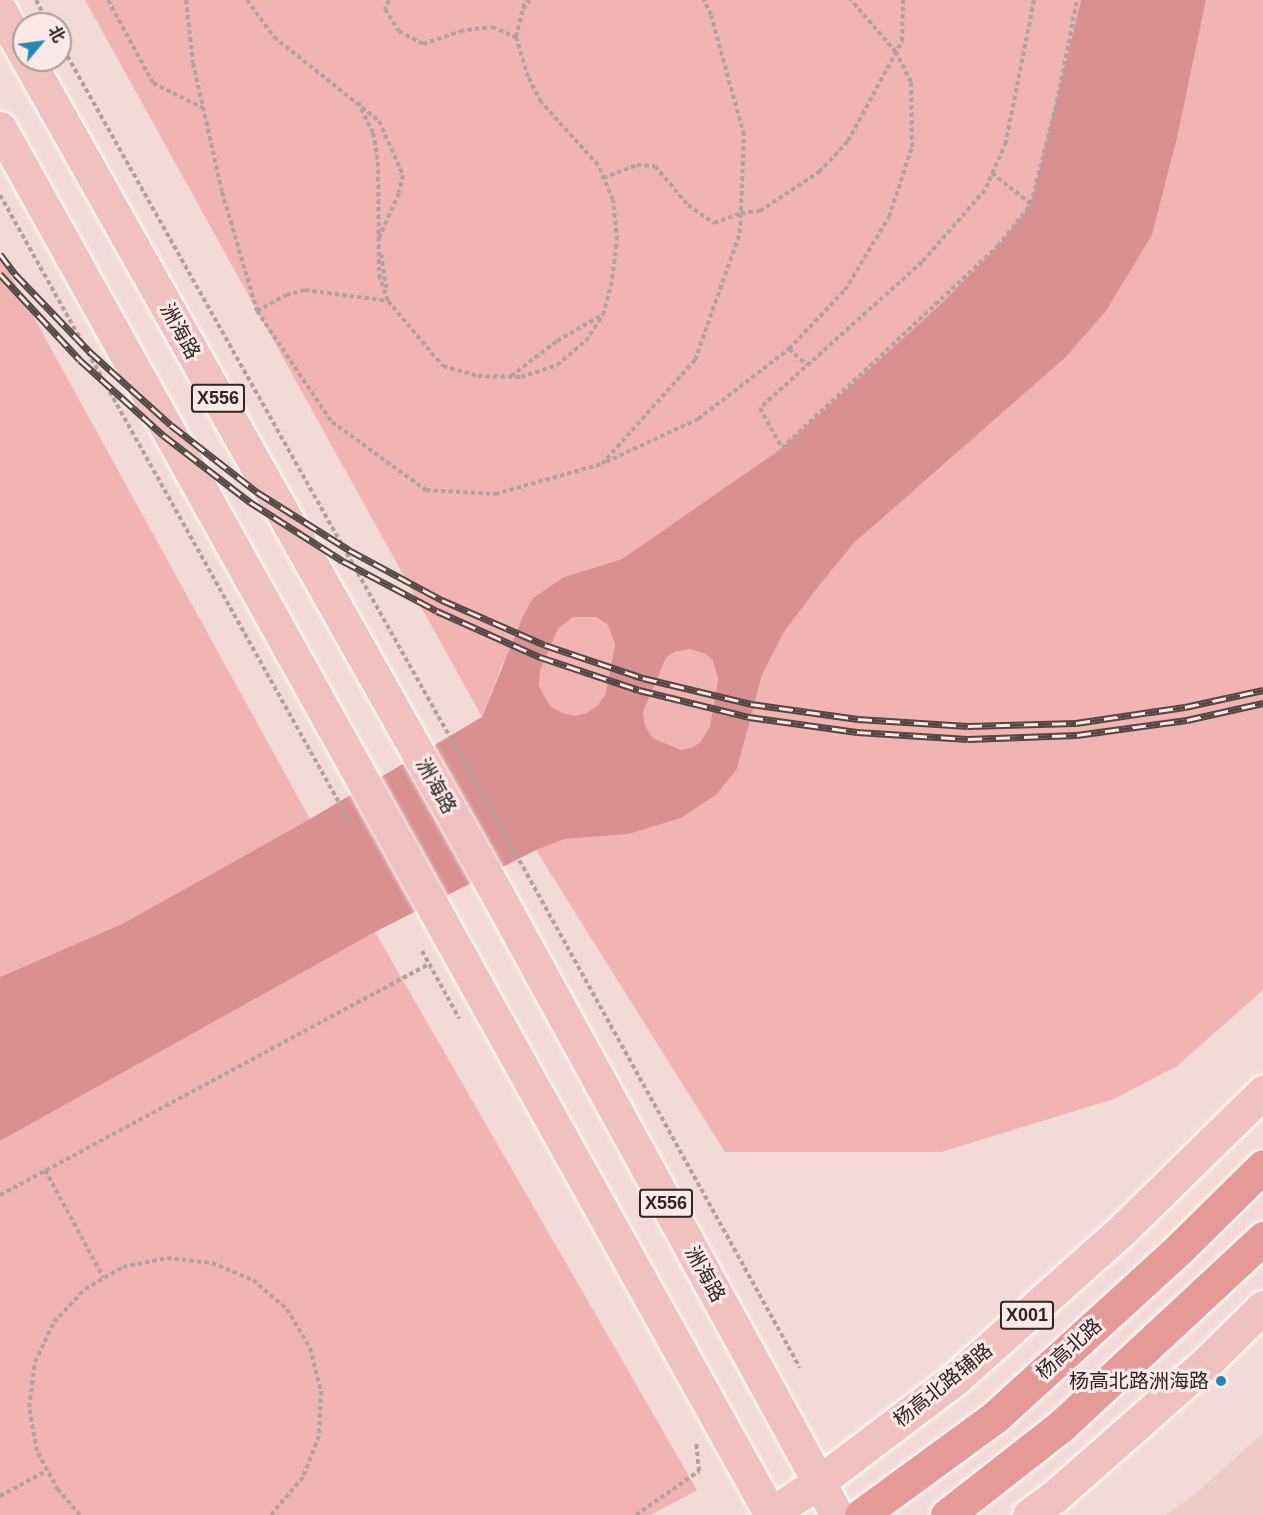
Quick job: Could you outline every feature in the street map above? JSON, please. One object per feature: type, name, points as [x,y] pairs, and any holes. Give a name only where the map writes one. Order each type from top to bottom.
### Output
[{"type":"highway","name":"杨高北路","points":[[861,1515],[994,1416],[1181,1247],[1263,1166]]},
{"type":"highway","points":[[947,1515],[1062,1425],[1263,1238]]},
{"type":"main road","points":[[0,10],[12,32]]},
{"type":"main road","name":"洲海路","points":[[35,72],[496,892],[837,1515]]},
{"type":"main road","name":"X556","points":[[0,128],[339,771],[770,1515]]},
{"type":"main road","name":"杨高北路辅路","points":[[770,1515],[819,1482],[956,1378],[1120,1231],[1263,1092]]},
{"type":"main road","points":[[1029,1515],[1054,1497],[1208,1362],[1263,1307]]},
{"type":"path","points":[[108,0],[153,83],[203,108]]},
{"type":"path","points":[[186,0],[193,63],[222,192],[257,311],[332,422],[426,490],[495,494],[602,464],[698,419],[789,349],[845,290],[889,217],[912,147],[911,82],[896,52],[851,0]]},
{"type":"path","points":[[247,0],[274,37],[379,121],[403,175],[399,193],[379,240]]},
{"type":"path","points":[[389,0],[385,9],[399,31],[423,44],[460,31],[492,27],[516,37]]},
{"type":"path","points":[[358,102],[373,133],[378,162],[379,275],[388,301],[443,366],[478,376],[521,377],[557,365],[586,341],[603,315],[611,286],[617,240],[613,200],[598,165],[541,102],[528,77],[516,37],[525,0]]},
{"type":"path","points":[[522,10],[530,0]]},
{"type":"path","points":[[602,464],[695,360],[740,233],[744,135],[711,15],[704,0]]},
{"type":"path","points":[[603,177],[637,165],[655,166],[688,205],[714,224],[741,213],[760,211],[819,172],[848,141],[902,41],[903,0]]},
{"type":"path","points":[[1034,0],[1006,142],[985,190],[922,262],[760,408],[782,448],[998,246],[1031,204],[1057,102],[1077,0]]},
{"type":"path","points":[[72,64],[527,874],[800,1368]]},
{"type":"path","points":[[992,173],[1031,204]]},
{"type":"path","points":[[0,195],[339,771]]},
{"type":"path","points":[[257,311],[286,295],[305,290],[388,301]]},
{"type":"path","points":[[510,376],[557,341],[603,315]]},
{"type":"path","points":[[789,349],[807,365]]},
{"type":"path","points":[[0,1195],[442,946],[464,1025]]},
{"type":"path","points":[[45,1170],[104,1277]]},
{"type":"path","points":[[80,1515],[58,1490],[37,1451],[30,1418],[31,1384],[35,1362],[54,1322],[85,1289],[104,1277],[145,1261],[190,1259],[233,1270],[253,1280],[287,1309],[310,1348],[317,1369],[321,1414],[319,1436],[303,1478],[271,1515]]},
{"type":"path","points":[[636,1515],[699,1471],[699,1456],[692,1435]]},
{"type":"path","points":[[0,1496],[46,1471]]},
{"type":"shaded area","points":[[85,0],[1081,0],[1031,204],[998,246],[942,303],[782,448],[622,559],[564,577],[502,665],[482,717]]},
{"type":"shaded area","points":[[1081,0],[1206,0],[1178,134],[1152,235],[1106,311],[1066,357],[854,543],[821,583],[784,632],[762,675],[737,769],[716,795],[681,818],[629,834],[565,839],[536,850],[375,932],[0,1141],[0,977],[122,924],[310,819],[482,717],[524,614],[533,598],[564,577],[622,559],[782,448],[942,303],[998,246],[1031,204]],"holes":[[[573,617],[596,617],[608,625],[615,644],[605,695],[598,705],[587,713],[575,716],[562,713],[550,706],[539,686],[540,671],[558,629]],[[690,649],[706,654],[713,661],[718,679],[710,726],[701,741],[694,747],[681,750],[653,738],[645,726],[643,712],[666,658],[674,652]]]},
{"type":"shaded area","points":[[1206,0],[1263,0],[1263,990],[1177,1066],[1114,1099],[941,1152],[725,1152],[536,850],[565,839],[629,834],[681,818],[716,795],[737,769],[762,675],[784,632],[821,583],[854,543],[1066,357],[1106,311],[1152,235],[1178,134]]},
{"type":"shaded area","points":[[0,256],[310,819],[122,924],[0,977]]},
{"type":"shaded area","points":[[573,617],[596,617],[608,625],[615,644],[605,695],[598,705],[587,713],[575,716],[561,713],[550,706],[539,686],[540,671],[558,629]]},
{"type":"shaded area","points":[[690,648],[706,654],[713,661],[718,679],[710,726],[701,741],[694,747],[681,750],[653,738],[645,726],[643,712],[666,658],[674,652]]},
{"type":"shaded area","points":[[375,932],[697,1490],[651,1515],[0,1515],[0,1141]]},
{"type":"shaded area","points":[[1263,1433],[1263,1515],[1166,1515],[1195,1494]]},
{"type":"railway","points":[[0,254],[15,274],[89,351],[171,425],[257,492],[349,550],[442,600],[545,645],[643,678],[751,704],[858,719],[968,726],[1076,723],[1185,707],[1263,690]]},
{"type":"railway","points":[[0,274],[80,360],[163,435],[250,502],[343,561],[437,611],[540,657],[639,690],[749,717],[857,732],[968,739],[1077,735],[1187,720],[1263,703]]},
{"type":"place","name":"杨高北路洲海路","points":[[1221,1381]]}]
